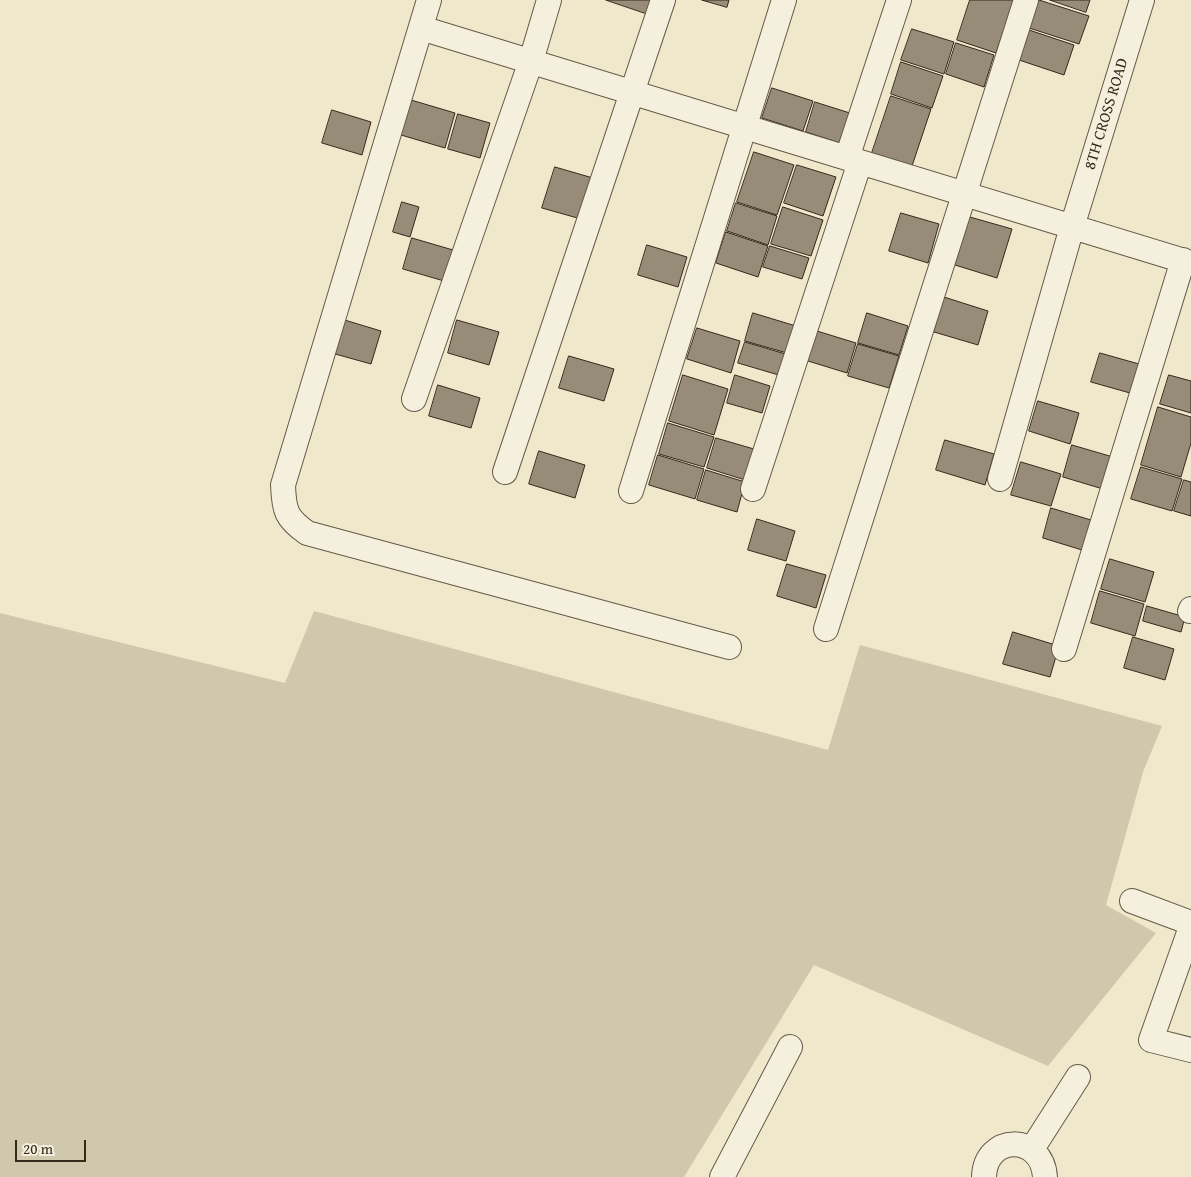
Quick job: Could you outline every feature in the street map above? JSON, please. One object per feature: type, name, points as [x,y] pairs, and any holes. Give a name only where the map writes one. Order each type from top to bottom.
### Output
[{"type":"street","points":[[429,0],[282,485],[283,502],[290,521],[307,533],[729,647]]},
{"type":"street","points":[[414,399],[531,61],[549,0]]},
{"type":"street","points":[[505,472],[634,93],[663,0]]},
{"type":"street","points":[[631,491],[784,0]]},
{"type":"street","points":[[753,489],[853,160],[899,0]]},
{"type":"street","points":[[826,629],[1026,0]]},
{"type":"street","name":"8TH CROSS ROAD","points":[[1000,479],[1072,227],[1142,0]]},
{"type":"street","points":[[421,28],[743,128],[1187,262],[1064,649]]},
{"type":"street","points":[[1132,901],[1191,925],[1151,1040],[1191,1050]]},
{"type":"street","points":[[722,1177],[790,1047]]},
{"type":"street","points":[[1032,1149],[1078,1077]]},
{"type":"street","points":[[984,1177],[985,1165],[991,1154],[1000,1147],[1011,1144],[1022,1145],[1032,1149],[1040,1156],[1044,1166],[1045,1177]]},
{"type":"shaded area","points":[[314,611],[828,750],[860,645],[1162,726],[1143,772],[1106,905],[1156,933],[1048,1066],[814,965],[684,1177],[0,1177],[0,613],[285,683]]},
{"type":"building","points":[[606,0],[652,0],[648,14]]},
{"type":"building","points":[[702,0],[729,0],[727,7]]},
{"type":"building","points":[[970,0],[1014,0],[996,53],[957,40]]},
{"type":"building","points":[[1039,0],[1089,16],[1079,44],[1029,28]]},
{"type":"building","points":[[1050,0],[1090,0],[1086,12]]},
{"type":"building","points":[[912,29],[954,42],[944,74],[901,60]]},
{"type":"building","points":[[1029,30],[1074,45],[1064,75],[1019,60]]},
{"type":"building","points":[[956,43],[994,55],[984,87],[946,74]]},
{"type":"building","points":[[901,62],[943,76],[932,108],[891,94]]},
{"type":"building","points":[[772,88],[813,101],[803,131],[762,118]]},
{"type":"building","points":[[891,96],[931,109],[912,166],[872,153]]},
{"type":"building","points":[[411,100],[455,113],[445,148],[401,135]]},
{"type":"building","points":[[815,102],[853,114],[843,144],[806,132]]},
{"type":"building","points":[[332,110],[371,122],[362,155],[322,143]]},
{"type":"building","points":[[458,114],[490,123],[480,158],[448,149]]},
{"type":"building","points":[[754,152],[794,165],[777,215],[737,202]]},
{"type":"building","points":[[797,165],[836,177],[823,216],[784,203]]},
{"type":"building","points":[[555,167],[593,178],[581,219],[542,208]]},
{"type":"building","points":[[402,202],[419,207],[410,237],[393,232]]},
{"type":"building","points":[[736,203],[777,216],[768,245],[727,231]]},
{"type":"building","points":[[783,207],[823,220],[811,256],[771,244]]},
{"type":"building","points":[[901,213],[939,224],[928,263],[889,251]]},
{"type":"building","points":[[970,217],[1012,229],[997,278],[955,265]]},
{"type":"building","points":[[726,232],[768,246],[758,277],[716,263]]},
{"type":"building","points":[[412,238],[453,250],[444,281],[403,269]]},
{"type":"building","points":[[647,245],[687,257],[678,287],[638,275]]},
{"type":"building","points":[[770,246],[809,258],[802,279],[763,267]]},
{"type":"building","points":[[944,297],[988,311],[978,345],[934,332]]},
{"type":"building","points":[[753,313],[796,326],[787,353],[745,341]]},
{"type":"building","points":[[867,313],[908,326],[899,355],[858,343]]},
{"type":"building","points":[[338,318],[381,331],[371,364],[328,352]]},
{"type":"building","points":[[457,320],[499,332],[489,365],[448,353]]},
{"type":"building","points":[[697,328],[740,341],[731,373],[687,359]]},
{"type":"building","points":[[817,331],[856,343],[847,373],[808,361]]},
{"type":"building","points":[[745,342],[789,355],[782,376],[738,363]]},
{"type":"building","points":[[858,344],[899,356],[889,388],[848,376]]},
{"type":"building","points":[[1100,353],[1139,364],[1130,393],[1091,382]]},
{"type":"building","points":[[569,356],[614,369],[604,401],[559,388]]},
{"type":"building","points":[[683,375],[728,389],[714,435],[669,421]]},
{"type":"building","points":[[735,375],[770,386],[762,413],[727,403]]},
{"type":"building","points":[[1169,375],[1191,381],[1191,413],[1160,404]]},
{"type":"building","points":[[438,385],[480,398],[471,428],[429,416]]},
{"type":"building","points":[[1038,401],[1079,413],[1070,444],[1029,431]]},
{"type":"building","points":[[1158,407],[1191,417],[1191,443],[1181,477],[1141,465]]},
{"type":"building","points":[[668,423],[714,437],[704,467],[659,454]]},
{"type":"building","points":[[716,438],[754,449],[745,480],[707,468]]},
{"type":"building","points":[[945,440],[994,454],[985,485],[936,470]]},
{"type":"building","points":[[1072,445],[1113,457],[1103,489],[1063,477]]},
{"type":"building","points":[[539,451],[585,465],[575,498],[529,484]]},
{"type":"building","points":[[658,455],[704,469],[695,499],[649,485]]},
{"type":"building","points":[[1021,462],[1061,474],[1051,506],[1011,495]]},
{"type":"building","points":[[1141,467],[1182,479],[1172,511],[1131,499]]},
{"type":"building","points":[[706,470],[745,482],[737,512],[697,500]]},
{"type":"building","points":[[1184,480],[1191,482],[1191,516],[1174,511]]},
{"type":"building","points":[[1051,508],[1091,520],[1082,550],[1043,538]]},
{"type":"building","points":[[757,519],[795,531],[786,561],[748,550]]},
{"type":"building","points":[[1110,559],[1154,572],[1145,602],[1101,589]]},
{"type":"building","points":[[787,564],[826,575],[816,608],[777,596]]},
{"type":"building","points":[[1100,591],[1144,604],[1135,636],[1091,623]]},
{"type":"building","points":[[1147,606],[1185,617],[1181,632],[1143,621]]},
{"type":"building","points":[[1013,632],[1059,646],[1050,677],[1003,664]]},
{"type":"building","points":[[1133,637],[1174,649],[1165,680],[1124,668]]}]
